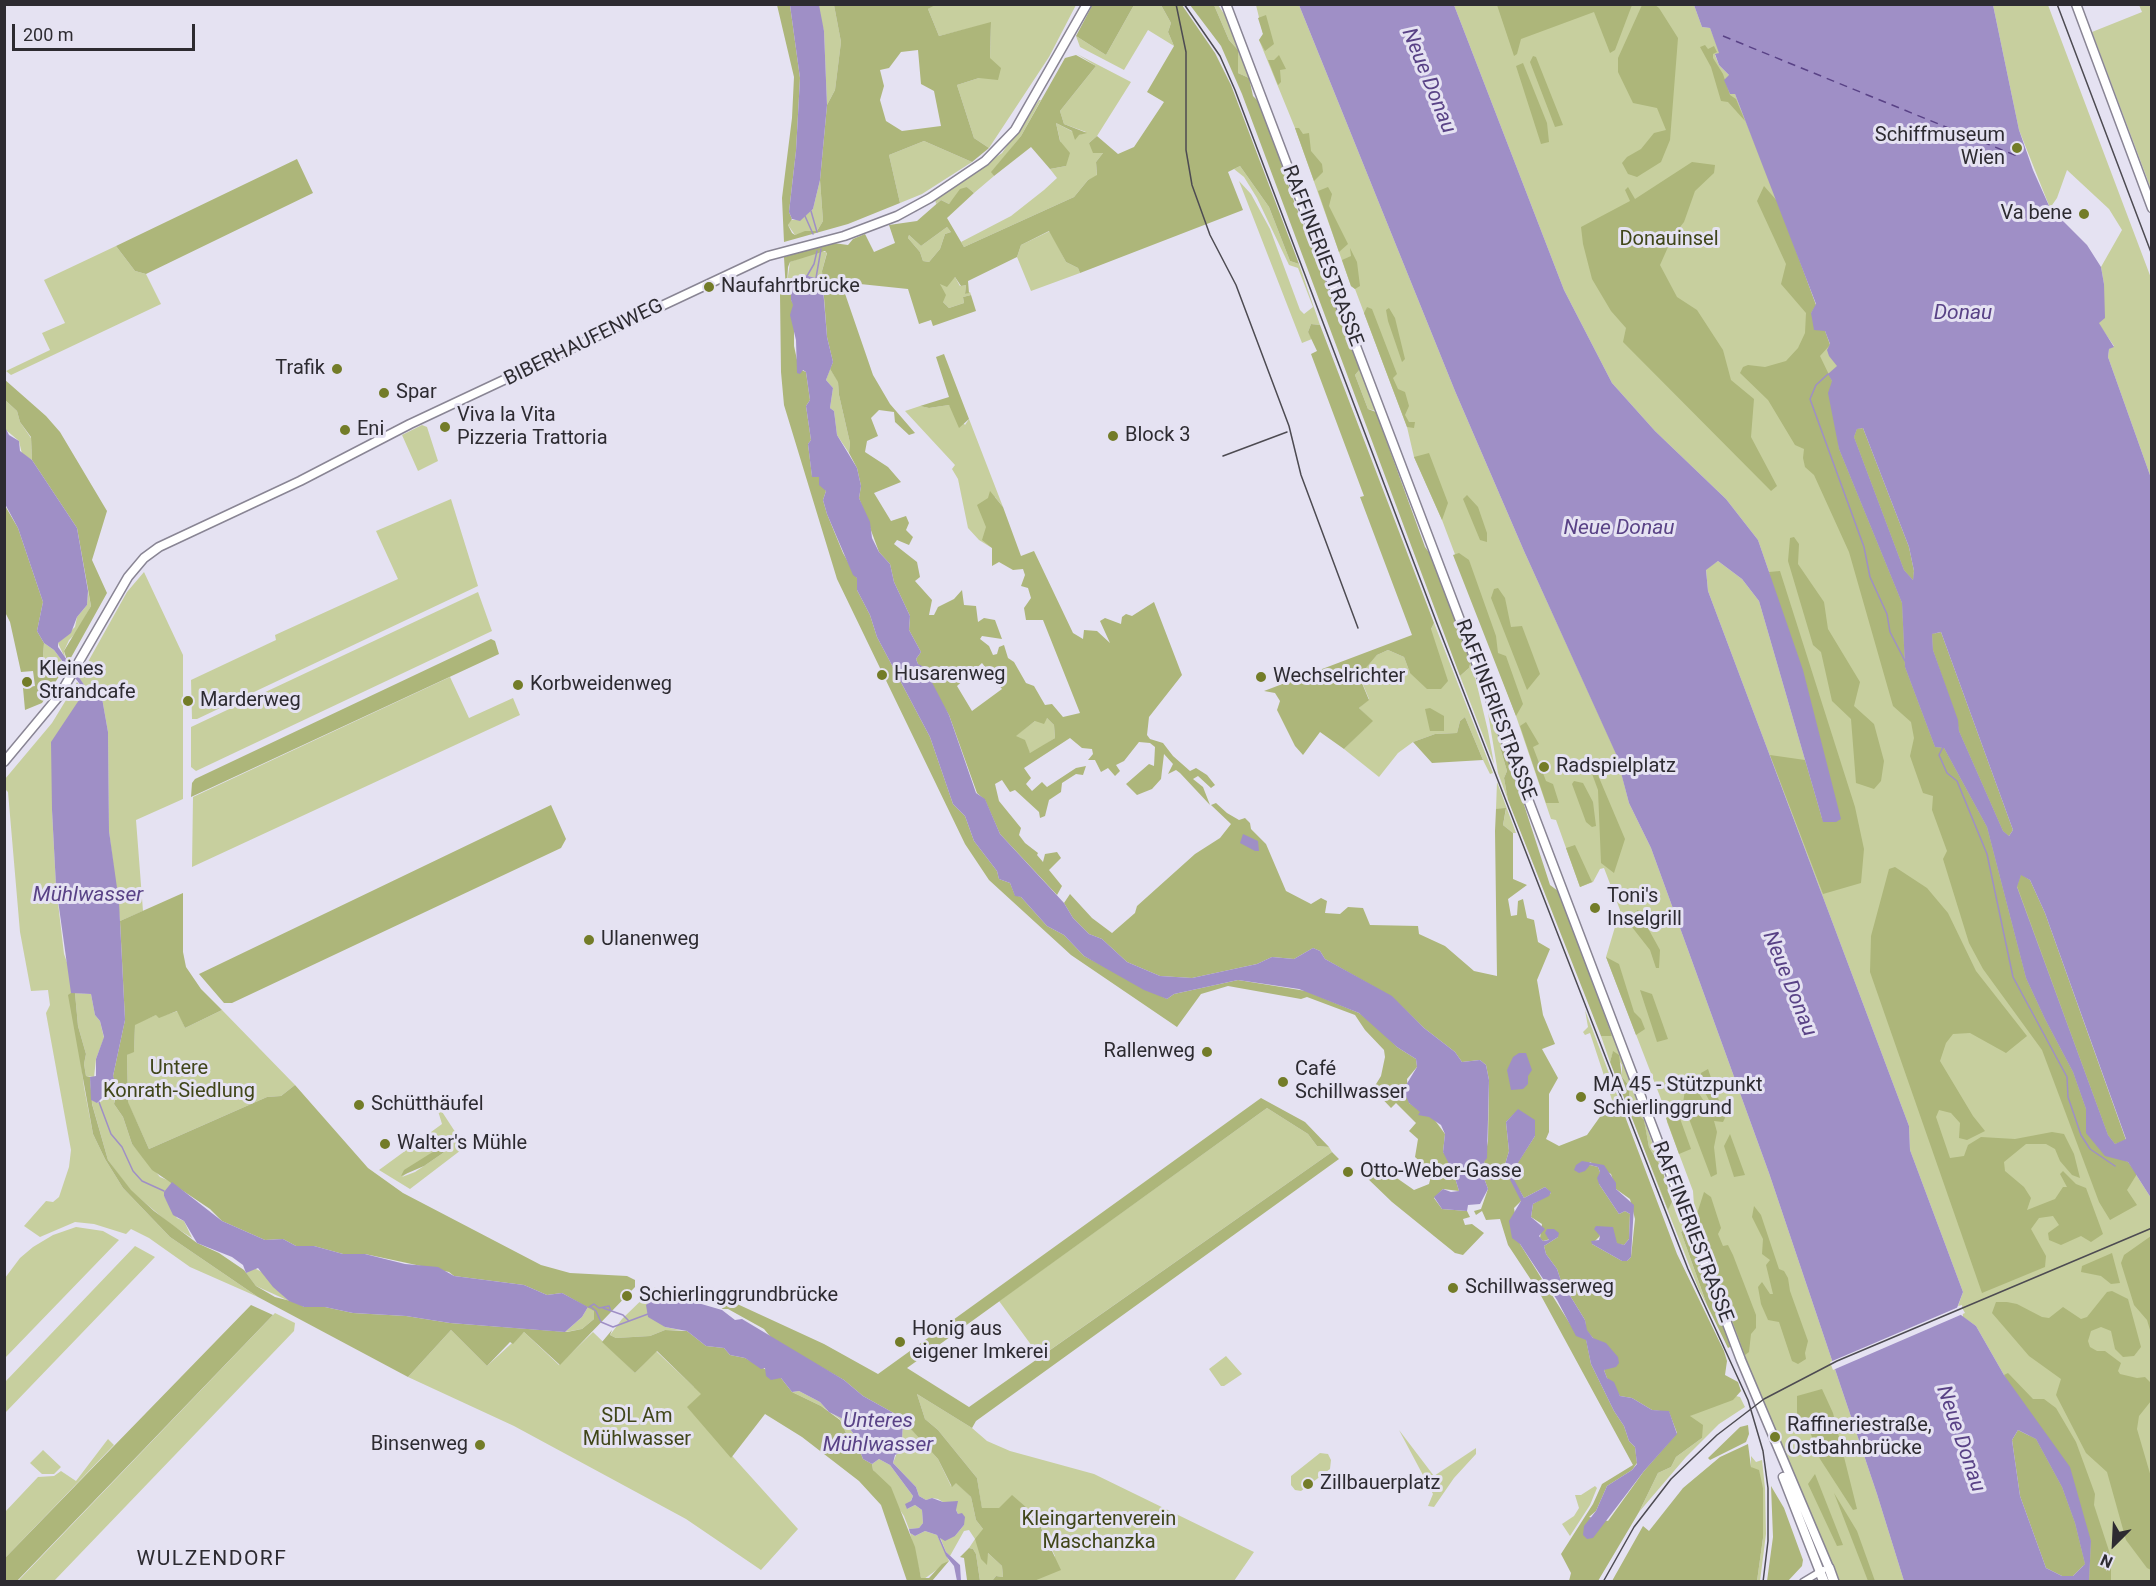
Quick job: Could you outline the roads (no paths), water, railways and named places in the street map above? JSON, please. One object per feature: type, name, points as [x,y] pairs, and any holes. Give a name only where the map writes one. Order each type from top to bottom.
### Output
[{"type":"highway","points":[[1824,1570],[1824,1581]]},
{"type":"highway","points":[[1824,1570],[1834,1581]]},
{"type":"main road","name":"BIBERHAUFENWEG","points":[[4,762],[42,720],[67,683],[128,577],[144,558],[159,547],[770,255],[844,236],[916,206],[985,161],[1000,148],[1032,104],[1087,4]]},
{"type":"main road","name":"RAFFINERIESTRASSE","points":[[1226,4],[1764,1416],[1772,1445],[1824,1570]]},
{"type":"main road","points":[[2076,4],[2151,208]]},
{"type":"street","points":[[1803,1581],[1824,1570]]},
{"type":"water","points":[[790,5],[819,5],[824,31],[827,105],[820,180],[813,209],[800,221],[792,219],[789,212],[796,151],[800,78]]},
{"type":"water","name":"Neue Donau","points":[[1299,5],[1454,5],[1564,290],[1612,383],[1655,431],[1726,499],[1758,540],[1803,670],[1841,819],[1836,822],[1823,822],[1759,601],[1742,579],[1718,561],[1706,570],[1708,591],[1909,1126],[1910,1150],[1963,1292],[1957,1308],[1961,1315],[1976,1326],[2004,1375],[2070,1467],[2091,1541],[2089,1581],[1904,1581],[1769,1173],[1651,848],[1629,803],[1616,754],[1455,391]],"holes":[[[2018,1430],[2036,1439],[2062,1487],[2075,1523],[2085,1564],[2073,1576],[2062,1576],[2046,1568],[2020,1496],[2012,1440]]]},
{"type":"water","name":"Donau","points":[[1694,5],[1993,5],[2019,130],[2033,170],[2050,208],[2087,245],[2101,267],[2105,318],[2099,323],[2114,347],[2109,349],[2108,357],[2151,478],[2151,1198],[2128,1162],[2105,1156],[2086,1133],[2086,1109],[2073,1072],[2026,978],[1987,827],[1944,748],[1935,747],[1905,667],[1902,603],[1839,449],[1828,393],[1832,381],[1828,374],[1837,366],[1827,350],[1830,344],[1825,331],[1814,330],[1811,313],[1816,304],[1735,94],[1730,94],[1724,80],[1729,75],[1719,65],[1715,54],[1719,53],[1710,28],[1702,27]],"holes":[[[1863,428],[1909,547],[1914,571],[1913,580],[1904,570],[1854,437],[1857,429]],[[1941,632],[2013,830],[2009,836],[2003,831],[1959,731],[1958,720],[1933,650],[1932,634]],[[2021,875],[2030,880],[2045,913],[2126,1139],[2115,1144],[2108,1135],[2017,887]]]},
{"type":"water","points":[[801,274],[819,279],[823,288],[827,337],[833,362],[826,380],[833,388],[830,408],[834,411],[837,435],[857,468],[861,486],[859,498],[870,522],[872,538],[879,552],[890,564],[894,582],[910,616],[909,630],[921,652],[916,659],[918,664],[924,667],[949,715],[976,793],[985,799],[1000,834],[1064,903],[1073,918],[1089,934],[1102,939],[1127,962],[1160,976],[1192,978],[1257,964],[1272,957],[1294,959],[1313,948],[1320,951],[1325,959],[1392,996],[1424,1028],[1455,1052],[1462,1062],[1480,1060],[1486,1065],[1489,1080],[1487,1158],[1484,1162],[1487,1168],[1484,1178],[1488,1189],[1480,1204],[1468,1205],[1467,1211],[1442,1209],[1434,1197],[1443,1189],[1451,1192],[1459,1191],[1453,1171],[1455,1165],[1449,1164],[1443,1152],[1445,1134],[1441,1125],[1429,1117],[1418,1115],[1420,1112],[1409,1103],[1403,1090],[1417,1067],[1416,1059],[1397,1047],[1359,1013],[1299,989],[1238,980],[1174,994],[1167,999],[1144,990],[1084,956],[1064,935],[1047,926],[1021,897],[1015,896],[1010,883],[999,879],[997,871],[974,841],[965,816],[953,804],[930,737],[877,637],[870,615],[857,590],[857,578],[853,575],[827,514],[823,500],[826,491],[819,485],[819,477],[812,477],[808,444],[811,440],[806,406],[810,400],[806,372],[803,370],[800,374],[797,373],[796,340],[790,315],[793,305],[791,285]]},
{"type":"water","name":"Mühlwasser","points":[[4,425],[9,435],[19,441],[20,451],[32,460],[77,528],[88,591],[87,605],[77,617],[71,633],[58,643],[58,647],[87,689],[97,690],[102,698],[108,732],[109,831],[119,902],[125,1020],[113,1076],[117,1086],[111,1096],[102,1098],[97,1103],[91,1100],[90,1077],[96,1076],[96,1059],[104,1037],[100,1021],[95,1015],[91,994],[71,993],[56,886],[52,810],[51,742],[85,691],[54,650],[44,643],[37,631],[43,602],[18,528],[5,504]]},
{"type":"water","points":[[1243,834],[1258,841],[1259,851],[1240,843]]},
{"type":"water","points":[[1519,1053],[1526,1053],[1532,1070],[1528,1076],[1528,1084],[1523,1089],[1511,1090],[1507,1070],[1513,1057]]},
{"type":"water","points":[[1518,1109],[1535,1120],[1535,1136],[1511,1174],[1524,1198],[1545,1187],[1551,1192],[1549,1196],[1533,1204],[1531,1217],[1545,1229],[1539,1236],[1543,1241],[1549,1240],[1545,1233],[1547,1229],[1554,1229],[1559,1233],[1558,1237],[1544,1246],[1546,1254],[1557,1269],[1561,1281],[1585,1320],[1587,1330],[1593,1338],[1606,1343],[1618,1357],[1619,1363],[1616,1367],[1604,1370],[1607,1378],[1614,1382],[1620,1396],[1632,1398],[1652,1410],[1669,1411],[1677,1434],[1644,1471],[1593,1538],[1587,1539],[1583,1535],[1584,1526],[1596,1511],[1607,1486],[1632,1470],[1637,1464],[1635,1447],[1629,1441],[1624,1426],[1591,1364],[1586,1340],[1576,1336],[1557,1300],[1520,1244],[1512,1238],[1509,1221],[1521,1201],[1504,1168],[1509,1151],[1506,1122]]},
{"type":"water","points":[[1582,1161],[1604,1165],[1616,1183],[1616,1189],[1634,1205],[1631,1257],[1627,1261],[1622,1261],[1592,1244],[1591,1241],[1599,1240],[1600,1236],[1594,1229],[1596,1226],[1613,1227],[1617,1243],[1624,1245],[1629,1239],[1630,1214],[1625,1211],[1619,1214],[1599,1184],[1598,1167],[1590,1165],[1585,1171],[1579,1173],[1574,1170],[1576,1165]]},
{"type":"water","points":[[172,1182],[222,1221],[265,1240],[283,1239],[296,1246],[314,1246],[343,1254],[365,1254],[405,1264],[438,1267],[454,1276],[524,1285],[547,1295],[562,1293],[588,1307],[582,1317],[565,1332],[450,1323],[406,1316],[353,1313],[325,1307],[304,1307],[289,1301],[273,1287],[258,1268],[246,1273],[243,1265],[232,1257],[197,1243],[184,1221],[173,1215],[164,1196],[164,1192]]},
{"type":"water","name":"Unteres Mühlwasser","points":[[660,1292],[722,1310],[735,1320],[742,1319],[844,1380],[863,1396],[899,1416],[903,1420],[902,1440],[905,1444],[904,1451],[895,1455],[893,1463],[916,1487],[919,1496],[926,1500],[932,1498],[943,1502],[958,1501],[956,1510],[958,1514],[962,1513],[965,1517],[964,1525],[955,1536],[945,1541],[940,1538],[946,1552],[960,1565],[961,1581],[957,1581],[954,1566],[946,1556],[937,1535],[925,1531],[915,1536],[910,1533],[909,1529],[919,1528],[923,1523],[922,1510],[915,1505],[907,1509],[905,1504],[911,1501],[913,1496],[890,1465],[879,1459],[872,1464],[863,1459],[853,1433],[843,1419],[829,1412],[820,1402],[799,1391],[792,1392],[781,1378],[771,1380],[766,1376],[765,1368],[761,1369],[745,1358],[730,1355],[724,1348],[706,1346],[687,1331],[665,1327],[648,1317],[646,1305]]},
{"type":"waterway","points":[[811,211],[817,232]]},
{"type":"waterway","points":[[805,216],[813,234]]},
{"type":"waterway","points":[[816,278],[821,249]]},
{"type":"waterway","points":[[807,276],[814,264],[817,251]]},
{"type":"waterway","points":[[1828,374],[1816,385],[1810,399],[1864,547],[1870,577],[1887,614],[1890,632],[1905,661]]},
{"type":"waterway","points":[[1943,747],[1939,755],[1947,773],[1957,781],[1987,854],[2013,977],[2067,1077],[2068,1097],[2081,1135],[2090,1149],[2115,1166]]},
{"type":"waterway","name":"Mühlwasser","points":[[99,1102],[111,1134],[122,1147],[133,1171],[142,1181],[164,1191]]},
{"type":"waterway","name":"Mühlwasser","points":[[589,1307],[594,1304],[599,1308],[609,1306],[611,1311]]},
{"type":"waterway","name":"Unteres Mühlwasser","points":[[591,1307],[596,1311],[601,1322],[613,1327],[648,1314]]},
{"type":"waterway","name":"Unteres Mühlwasser","points":[[603,1308],[623,1315],[628,1320]]},
{"type":"railway","points":[[1176,4],[1186,52],[1186,150],[1192,185],[1210,235],[1236,285],[1289,426],[1301,475],[1358,628]]},
{"type":"railway","points":[[1184,4],[1220,56],[1235,90],[1436,621],[1688,1269],[1748,1400],[1763,1451],[1768,1488],[1768,1541],[1763,1582]]},
{"type":"railway","points":[[2057,4],[2152,255]]},
{"type":"railway","points":[[1223,456],[1287,432]]},
{"type":"railway","points":[[1603,1582],[1634,1527],[1671,1479],[1717,1435],[1764,1399],[1837,1361],[2152,1228]]},
{"type":"place","name":"Schiffmuseum Wien","points":[[2017,148]]},
{"type":"place","name":"Va bene","points":[[2084,214]]},
{"type":"place","name":"Naufahrtbrücke","points":[[709,287]]},
{"type":"place","name":"Trafik","points":[[337,369]]},
{"type":"place","name":"Spar","points":[[384,393]]},
{"type":"place","name":"Viva la Vita Pizzeria Trattoria","points":[[445,427]]},
{"type":"place","name":"Eni","points":[[345,430]]},
{"type":"place","name":"Block 3","points":[[1113,436]]},
{"type":"place","name":"Husarenweg","points":[[882,675]]},
{"type":"place","name":"Wechselrichter","points":[[1261,677]]},
{"type":"place","name":"Kleines Strandcafe","points":[[27,682]]},
{"type":"place","name":"Korbweidenweg","points":[[518,685]]},
{"type":"place","name":"Marderweg","points":[[188,701]]},
{"type":"place","name":"Radspielplatz","points":[[1544,767]]},
{"type":"place","name":"Toni's Inselgrill","points":[[1595,908]]},
{"type":"place","name":"Ulanenweg","points":[[589,940]]},
{"type":"place","name":"Rallenweg","points":[[1207,1052]]},
{"type":"place","name":"Café Schillwasser","points":[[1283,1082]]},
{"type":"place","name":"MA 45 - Stützpunkt Schierlinggrund","points":[[1581,1097]]},
{"type":"place","name":"Schütthäufel","points":[[359,1105]]},
{"type":"place","name":"Walter's Mühle","points":[[385,1144]]},
{"type":"place","name":"Otto-Weber-Gasse","points":[[1348,1172]]},
{"type":"place","name":"Schillwasserweg","points":[[1453,1288]]},
{"type":"place","name":"Schierlinggrundbrücke","points":[[627,1296]]},
{"type":"place","name":"Honig aus eigener Imkerei","points":[[900,1342]]},
{"type":"place","name":"Raffineriestraße, Ostbahnbrücke","points":[[1775,1437]]},
{"type":"place","name":"Binsenweg","points":[[480,1445]]},
{"type":"place","name":"Zillbauerplatz","points":[[1308,1484]]},
{"type":"district","name":"WULZENDORF","points":[[212,1560]]},
{"type":"park label","name":"Donauinsel","points":[[1669,240]]},
{"type":"park label","name":"Untere Konrath-Siedlung","points":[[179,1080]]},
{"type":"park label","name":"SDL Am Mühlwasser","points":[[637,1428]]},
{"type":"park label","name":"Kleingartenverein Maschanzka","points":[[1099,1532]]}]
